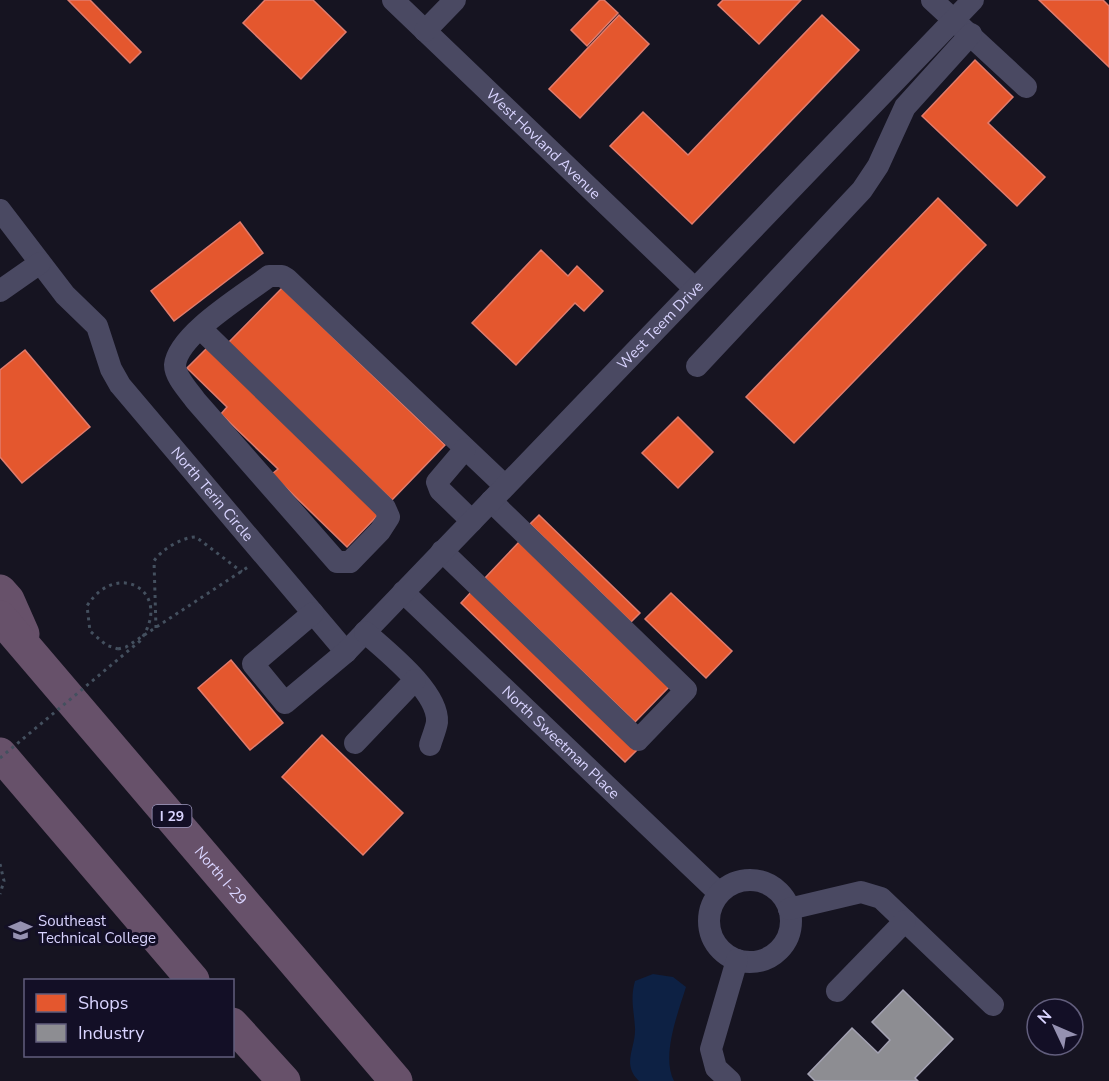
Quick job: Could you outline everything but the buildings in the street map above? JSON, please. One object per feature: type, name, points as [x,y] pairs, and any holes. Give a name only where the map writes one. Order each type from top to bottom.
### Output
[{"type":"highway","points":[[0,591],[8,600],[31,652]]},
{"type":"highway","name":"North I-29","points":[[0,617],[396,1081]]},
{"type":"highway","points":[[0,756],[192,979]]},
{"type":"highway","points":[[156,938],[187,979]]},
{"type":"highway","points":[[313,981],[407,1081]]},
{"type":"highway","points":[[234,1026],[284,1081]]},
{"type":"highway","points":[[234,1041],[266,1081]]},
{"type":"street","name":"West Hovland Avenue","points":[[393,0],[695,289]]},
{"type":"street","points":[[425,31],[455,0]]},
{"type":"street","points":[[932,0],[1026,87]]},
{"type":"street","name":"West Teem Drive","points":[[313,613],[254,664],[285,703],[346,652],[888,90],[963,27],[974,0]]},
{"type":"street","points":[[697,366],[862,190],[878,166],[905,107],[963,27]]},
{"type":"street","points":[[888,90],[905,107]]},
{"type":"street","points":[[0,210],[40,263],[0,291]]},
{"type":"street","name":"North Terin Circle","points":[[40,263],[65,296],[97,326],[111,369],[120,385],[346,652]]},
{"type":"street","points":[[200,328],[385,508],[388,517],[386,522],[350,562],[337,562],[196,401],[176,373],[175,364],[180,351],[200,328],[270,276],[282,276],[465,449],[498,494],[687,690],[638,740],[442,551]]},
{"type":"street","points":[[465,449],[437,482],[440,490],[472,521]]},
{"type":"street","name":"North Sweetman Place","points":[[403,592],[719,893]]},
{"type":"street","points":[[365,632],[415,680],[435,708],[437,723],[430,745]]},
{"type":"street","points":[[355,743],[415,680]]},
{"type":"street","points":[[756,879],[769,884],[780,892],[789,909],[790,930],[785,942],[776,953],[764,959],[751,962],[737,960],[720,949],[710,932],[708,918],[712,904],[719,893],[730,884],[743,880],[756,879]]},
{"type":"street","points":[[789,909],[861,892],[881,898],[993,1005]]},
{"type":"street","points":[[837,991],[905,921]]},
{"type":"street","points":[[730,1081],[716,1068],[711,1049],[737,960]]},
{"type":"path","points":[[156,628],[154,561],[158,555],[188,537],[196,537],[242,572]]},
{"type":"path","points":[[0,756],[140,641],[149,628],[153,614],[151,602],[133,584],[105,585],[87,606],[90,631],[106,645],[118,649],[126,647],[156,628],[242,572],[263,554]]},
{"type":"path","points":[[0,864],[4,881],[0,894]]},
{"type":"water","points":[[653,974],[673,977],[686,987],[670,1047],[670,1071],[674,1081],[639,1081],[631,1068],[635,1035],[633,999],[635,981]]},
{"type":"place","name":"Southeast Technical College","points":[[20,930]]}]
